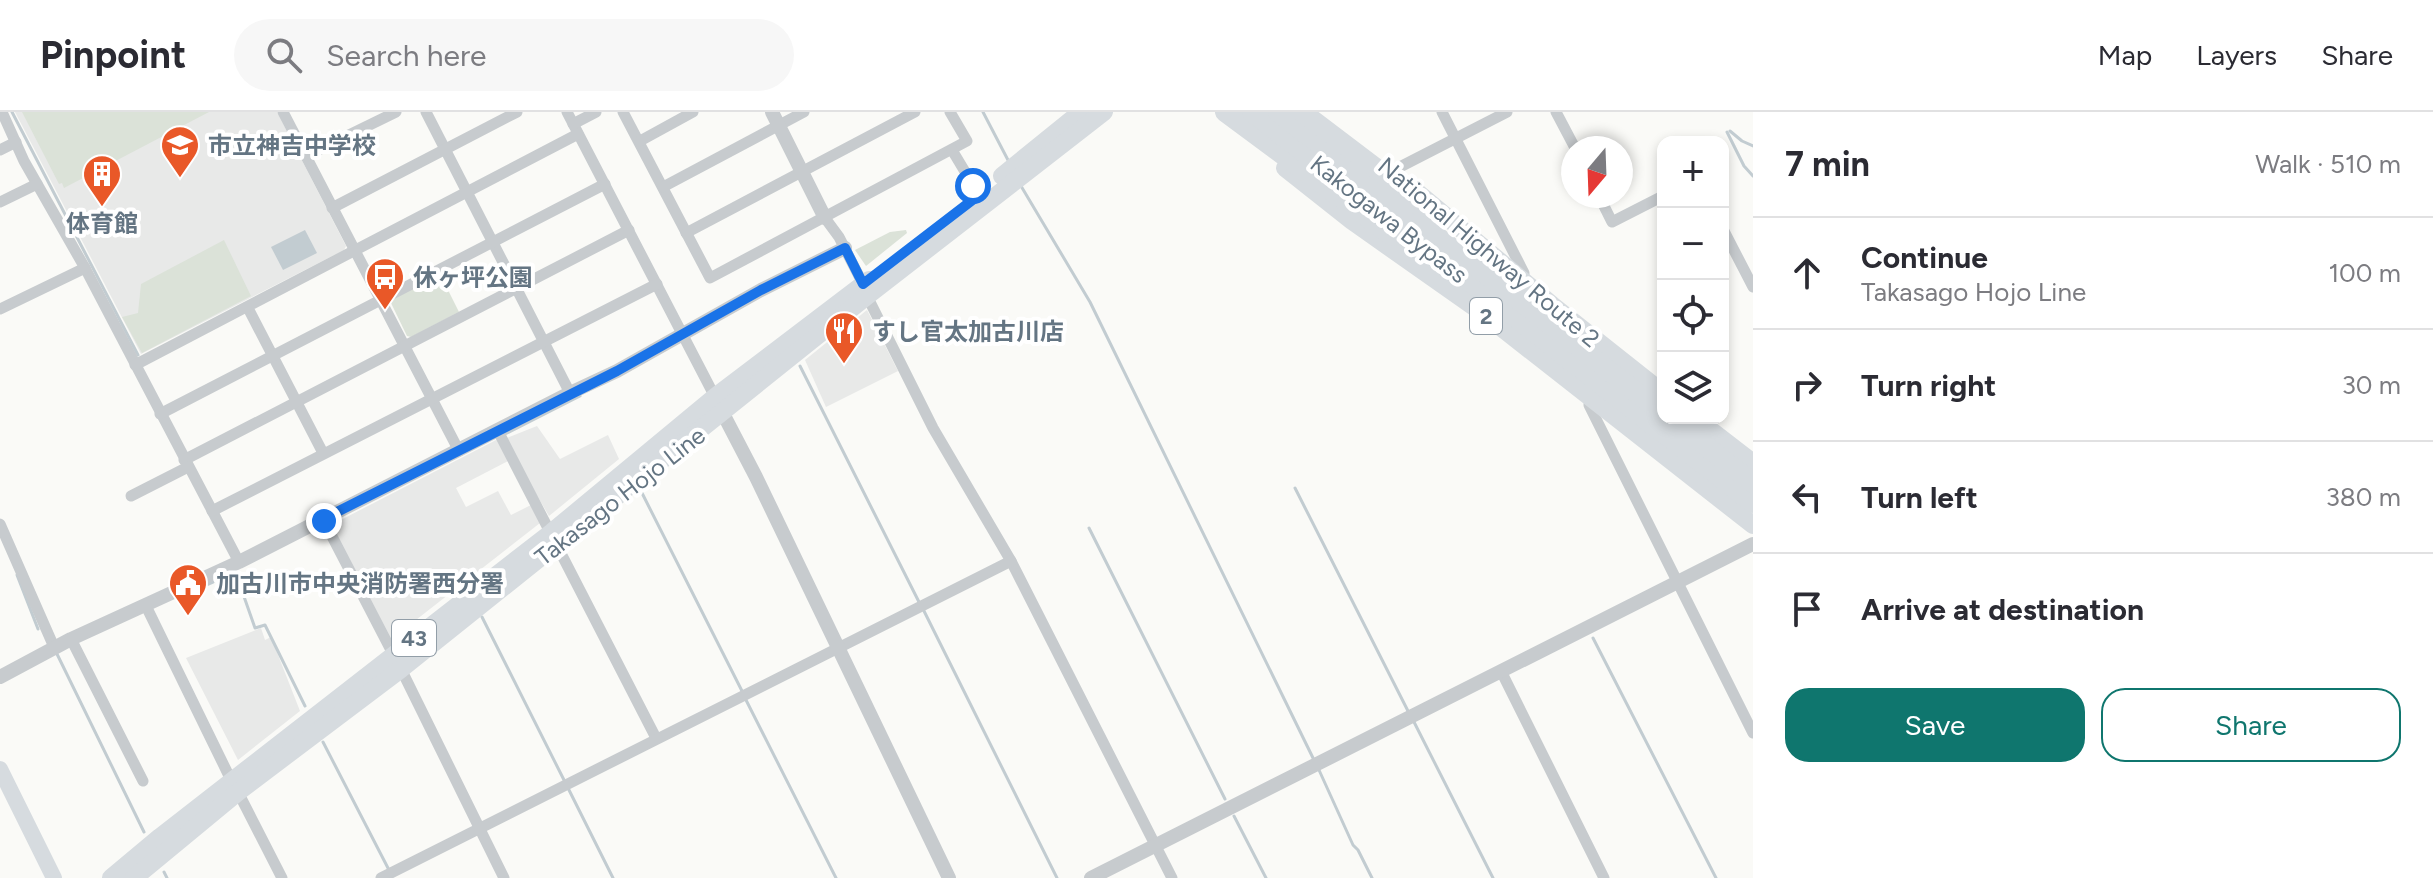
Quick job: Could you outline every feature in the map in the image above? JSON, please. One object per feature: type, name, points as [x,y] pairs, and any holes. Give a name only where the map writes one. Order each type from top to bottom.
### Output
[{"type":"highway","points":[[1225,112],[1369,221],[1422,256],[1479,278]]},
{"type":"highway","name":"Kakogawa Bypass","points":[[1252,112],[1657,409]]},
{"type":"highway","name":"Kakogawa Bypass","points":[[1278,112],[1753,503]]},
{"type":"highway","points":[[1302,112],[1385,175],[1469,250],[1479,278]]},
{"type":"highway","points":[[1678,424],[1753,483]]},
{"type":"main road","name":"Takasago Hojo Line","points":[[865,290],[979,195],[1015,174],[1081,112]]},
{"type":"main road","name":"Takasago Hojo Line","points":[[111,878],[160,837],[235,787],[397,662],[1015,174],[1104,112]]},
{"type":"main road","name":"National Highway Route 2","points":[[1214,112],[1352,221],[1484,314],[1753,525]]},
{"type":"main road","name":"National Highway Route 2","points":[[1315,112],[1392,171],[1657,388]]},
{"type":"main road","points":[[1703,424],[1753,463]]},
{"type":"main road","points":[[0,769],[54,878]]},
{"type":"main road","name":"Takasago Hojo Line","points":[[134,878],[235,787]]},
{"type":"street","points":[[2,112],[37,184],[85,268],[239,562]]},
{"type":"street","points":[[283,112],[459,451]]},
{"type":"street","points":[[306,156],[396,112]]},
{"type":"street","points":[[426,112],[570,393]]},
{"type":"street","points":[[332,208],[517,112]]},
{"type":"street","points":[[567,112],[756,477],[949,878]]},
{"type":"street","points":[[135,365],[467,193],[576,129],[596,112]]},
{"type":"street","points":[[623,112],[710,278],[967,141],[950,112]]},
{"type":"street","points":[[640,141],[693,112]]},
{"type":"street","points":[[663,187],[776,119],[804,112]]},
{"type":"street","points":[[686,233],[915,112]]},
{"type":"street","points":[[1442,112],[1524,273],[1523,281]]},
{"type":"street","points":[[1392,171],[1507,112]]},
{"type":"street","points":[[1556,112],[1569,136]]},
{"type":"street","points":[[776,119],[825,218],[845,248],[933,428],[1011,561],[1172,878]]},
{"type":"street","points":[[0,150],[16,142]]},
{"type":"street","points":[[952,150],[979,195]]},
{"type":"street","points":[[0,202],[37,184]]},
{"type":"street","points":[[160,414],[605,184]]},
{"type":"street","points":[[1605,208],[1612,222],[1657,199]]},
{"type":"street","points":[[131,496],[296,403],[629,230]]},
{"type":"street","points":[[1729,241],[1753,287]]},
{"type":"street","points":[[0,677],[52,649],[73,643],[148,609],[325,522],[459,451],[500,434],[570,393],[617,371],[682,333],[845,248]]},
{"type":"street","points":[[0,309],[85,268]]},
{"type":"street","points":[[212,511],[657,284]]},
{"type":"street","points":[[248,308],[323,453]]},
{"type":"street","points":[[1590,396],[1589,405],[1753,733]]},
{"type":"street","points":[[500,434],[656,738]]},
{"type":"street","points":[[325,522],[504,878]]},
{"type":"street","points":[[0,524],[52,649]]},
{"type":"street","points":[[1091,878],[1753,544]]},
{"type":"street","points":[[390,874],[1011,561]]},
{"type":"street","points":[[148,609],[282,878]]},
{"type":"street","points":[[73,643],[131,771],[143,781]]},
{"type":"street","points":[[1501,671],[1604,878]]},
{"type":"shaded area","name":"市立神吉中学校","points":[[15,112],[277,112],[346,246],[344,250],[141,354]]},
{"type":"shaded area","points":[[22,112],[209,112],[64,188],[62,183],[59,184]]},
{"type":"shaded area","points":[[305,230],[317,253],[283,270],[271,247]]},
{"type":"shaded area","points":[[906,230],[907,233],[866,266],[855,250],[890,232]]},
{"type":"shaded area","points":[[224,240],[251,296],[142,353],[122,317],[138,313],[141,284]]},
{"type":"shaded area","points":[[440,274],[459,312],[411,337],[407,336],[391,303],[392,299]]},
{"type":"shaded area","name":"すし官太加古川店","points":[[867,310],[898,371],[826,407],[805,360]]},
{"type":"shaded area","points":[[537,426],[560,459],[608,435],[619,459],[549,516],[504,439]]},
{"type":"shaded area","points":[[496,440],[501,442],[510,460],[456,488],[466,507],[498,491],[511,515],[531,505],[540,523],[389,641],[332,528],[333,524]]},
{"type":"shaded area","points":[[261,628],[265,640],[271,637],[300,711],[238,760],[186,658]]},
{"type":"waterway","points":[[12,112],[138,355]]},
{"type":"waterway","points":[[983,112],[1009,162]]},
{"type":"waterway","points":[[1730,131],[1753,146]]},
{"type":"waterway","points":[[1727,132],[1744,166],[1753,176]]},
{"type":"waterway","points":[[1021,186],[1090,302],[1314,760]]},
{"type":"waterway","points":[[800,366],[919,602]]},
{"type":"waterway","points":[[505,434],[580,396]]},
{"type":"waterway","points":[[1295,488],[1409,713]]},
{"type":"waterway","points":[[642,493],[743,693]]},
{"type":"waterway","points":[[1089,528],[1225,799]]},
{"type":"waterway","points":[[235,571],[255,628],[265,625],[305,706]]},
{"type":"waterway","points":[[17,575],[38,629]]},
{"type":"waterway","points":[[183,595],[213,582]]},
{"type":"waterway","points":[[923,609],[1057,878]]},
{"type":"waterway","points":[[482,617],[565,782]]},
{"type":"waterway","points":[[1593,638],[1716,878]]},
{"type":"waterway","points":[[57,654],[144,832]]},
{"type":"waterway","points":[[746,700],[836,878]]},
{"type":"waterway","points":[[1413,720],[1493,878]]},
{"type":"waterway","points":[[323,742],[389,870]]},
{"type":"waterway","points":[[1319,770],[1353,845],[1372,878]]},
{"type":"waterway","points":[[568,788],[613,878]]},
{"type":"waterway","points":[[1234,816],[1266,878]]},
{"type":"waterway","points":[[164,872],[167,878]]},
{"type":"place","name":"市立神吉中学校","points":[[180,179]]},
{"type":"place","name":"体育館","points":[[102,208]]},
{"type":"place","name":"休ヶ坪公園","points":[[385,311]]},
{"type":"place","name":"すし官太加古川店","points":[[844,365]]},
{"type":"place","name":"加古川市中央消防署西分署","points":[[188,617]]},
{"type":"route","points":[[324,521],[617,371],[761,290],[845,248],[863,284],[979,195],[973,186]]}]
